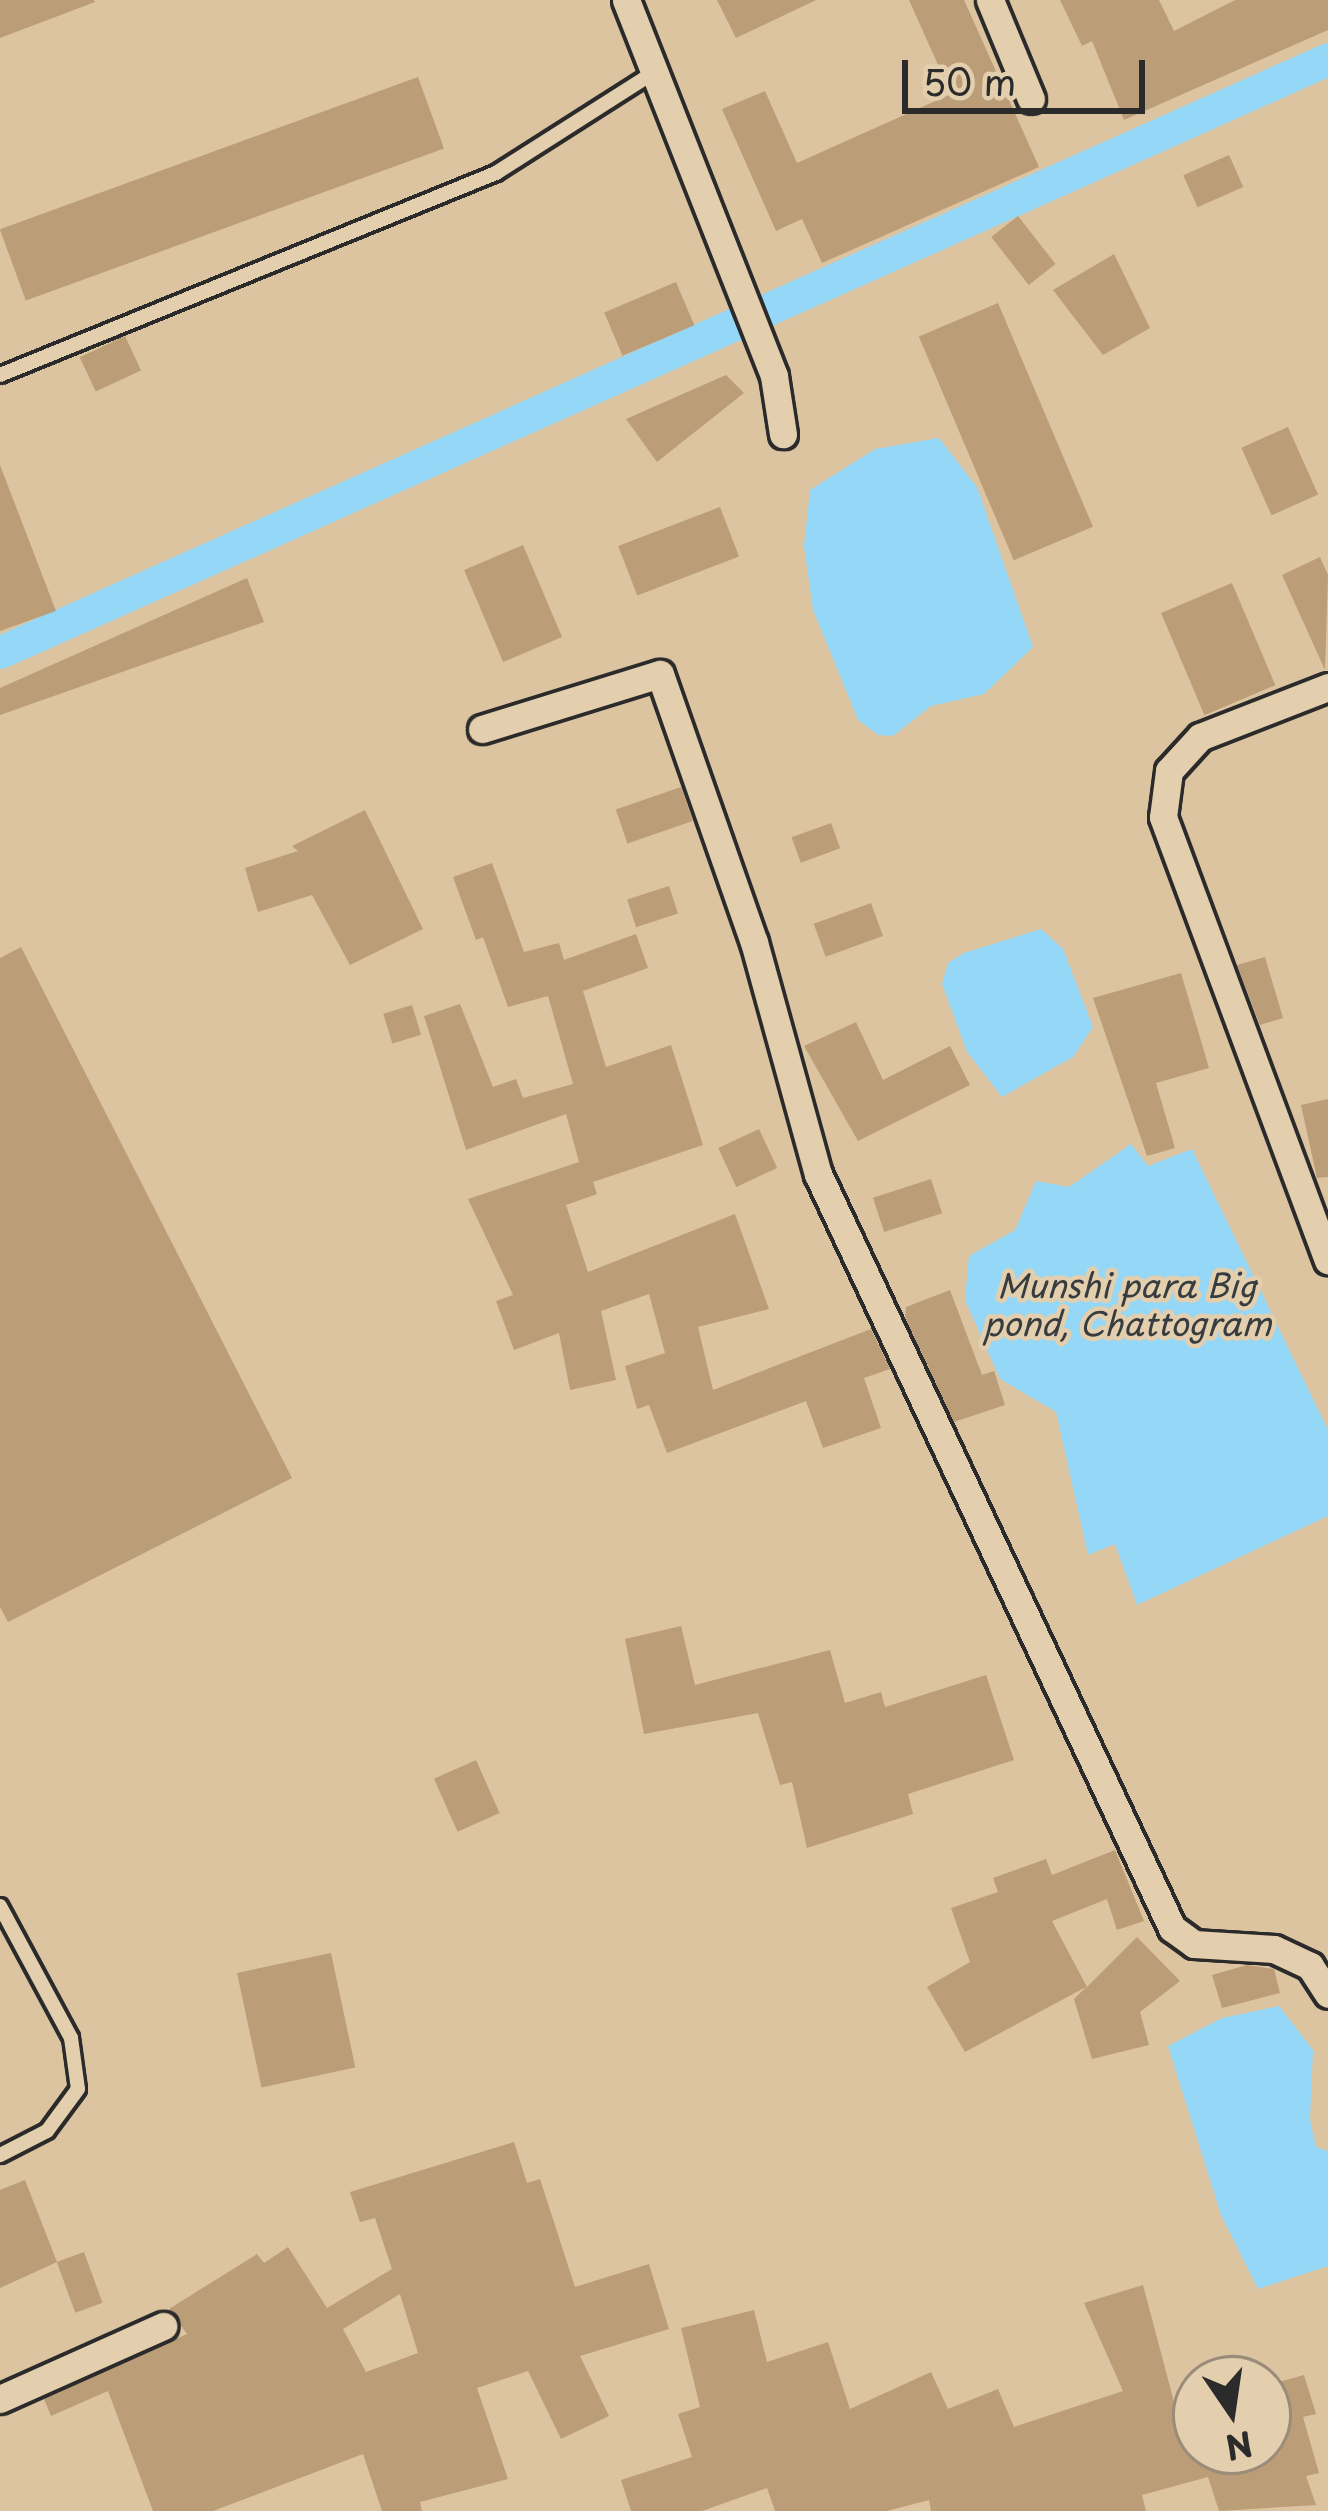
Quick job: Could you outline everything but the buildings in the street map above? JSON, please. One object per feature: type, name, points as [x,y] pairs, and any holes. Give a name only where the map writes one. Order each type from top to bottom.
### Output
[{"type":"street","points":[[626,0],[774,376],[783,434]]},
{"type":"street","points":[[990,0],[1031,100]]},
{"type":"street","points":[[482,729],[660,674],[754,941],[818,1174],[1172,1928],[1194,1944],[1274,1948],[1319,1963],[1328,1994]]},
{"type":"street","points":[[1328,687],[1200,737],[1168,771],[1163,817],[1328,1260]]},
{"type":"street","points":[[0,2399],[163,2326]]},
{"type":"lane","points":[[0,375],[496,173],[656,71]]},
{"type":"lane","points":[[0,1906],[71,2038],[78,2089],[47,2131],[0,2155]]},
{"type":"water","points":[[939,438],[977,487],[1033,647],[984,694],[931,706],[893,736],[878,735],[858,720],[813,610],[804,546],[810,490],[875,449]]},
{"type":"water","points":[[1041,929],[1063,949],[1093,1027],[1073,1057],[1002,1097],[967,1052],[942,984],[948,963],[964,953]]},
{"type":"water","name":"Munshi para Big pond, Chattogram","points":[[1131,1144],[1148,1166],[1192,1149],[1328,1430],[1328,1516],[1137,1605],[1115,1544],[1088,1555],[1056,1412],[1000,1379],[965,1300],[969,1256],[1015,1230],[1036,1181],[1069,1187]]},
{"type":"water","points":[[1279,2006],[1313,2050],[1310,2120],[1316,2147],[1328,2151],[1328,2266],[1258,2289],[1221,2215],[1168,2046],[1222,2018]]},
{"type":"waterway","points":[[0,652],[1328,59]]}]
